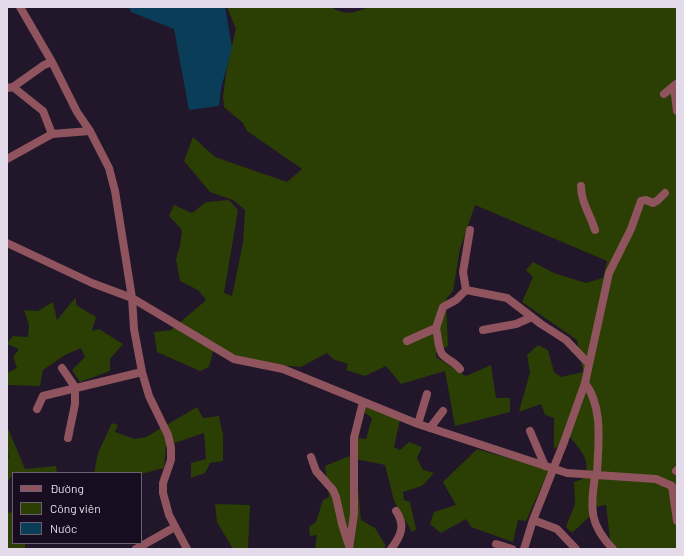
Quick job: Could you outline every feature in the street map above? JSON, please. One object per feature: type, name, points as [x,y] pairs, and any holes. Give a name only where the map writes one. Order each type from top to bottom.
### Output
[{"type":"street","points":[[20,7],[52,62],[77,112],[110,168],[132,298],[134,329],[142,372],[149,396],[168,435],[171,448],[171,460],[163,483],[163,493],[175,527],[186,549]]},
{"type":"street","points":[[52,62],[44,65],[10,88],[43,111],[52,134]]},
{"type":"street","points":[[664,94],[675,86]]},
{"type":"street","points":[[675,86],[677,111]]},
{"type":"street","points":[[7,159],[52,134],[90,132]]},
{"type":"street","points":[[581,186],[581,198],[586,206],[594,230]]},
{"type":"street","points":[[524,549],[550,467],[585,383],[588,363],[594,344],[604,292],[610,272],[631,229],[641,201],[646,200],[653,203],[665,193]]},
{"type":"street","points":[[466,290],[463,272],[470,230]]},
{"type":"street","points":[[7,243],[92,283],[132,298],[234,359],[283,369],[418,424],[567,473],[656,480],[672,486],[677,521]]},
{"type":"street","points":[[466,290],[507,298],[566,340],[588,363]]},
{"type":"street","points":[[460,369],[457,364],[442,354],[439,348],[439,338],[436,328],[443,307],[456,300],[466,290]]},
{"type":"street","points":[[483,330],[516,324],[532,317]]},
{"type":"street","points":[[407,341],[436,328]]},
{"type":"street","points":[[62,368],[75,387],[75,404],[68,438]]},
{"type":"street","points":[[37,409],[43,396],[75,387],[142,372]]},
{"type":"street","points":[[585,383],[598,416],[596,475],[591,507],[592,515],[596,527],[614,549]]},
{"type":"street","points":[[418,424],[427,394]]},
{"type":"street","points":[[348,546],[354,514],[354,438],[363,402]]},
{"type":"street","points":[[430,428],[443,411]]},
{"type":"street","points":[[530,431],[550,467]]},
{"type":"street","points":[[311,457],[316,471],[333,490],[336,497],[348,546]]},
{"type":"street","points":[[391,549],[402,533],[401,518],[396,511]]},
{"type":"street","points":[[533,520],[557,530],[576,549]]},
{"type":"street","points":[[136,549],[175,527]]},
{"type":"street","points":[[496,544],[512,549]]},
{"type":"green space","points":[[227,7],[331,7],[340,12],[350,13],[369,7],[677,7],[677,77],[671,94],[671,99],[677,108],[677,549],[618,549],[610,539],[606,505],[595,507],[588,518],[572,533],[566,527],[575,504],[574,482],[585,478],[586,460],[570,437],[554,449],[554,418],[545,415],[541,404],[519,412],[530,372],[527,355],[538,345],[548,350],[554,372],[561,377],[583,372],[577,340],[522,302],[533,277],[526,270],[533,262],[554,273],[586,283],[603,278],[607,261],[475,205],[460,249],[453,291],[446,299],[448,346],[436,352],[436,357],[466,376],[491,365],[496,398],[510,398],[510,412],[455,426],[445,371],[401,384],[386,366],[365,376],[346,370],[348,364],[333,359],[327,353],[301,367],[244,362],[215,343],[209,367],[200,371],[157,352],[154,332],[171,330],[206,300],[198,290],[180,281],[176,259],[180,246],[182,230],[169,216],[174,205],[192,213],[206,202],[229,200],[238,210],[224,293],[232,296],[243,242],[245,210],[233,200],[210,192],[184,161],[193,137],[215,157],[287,182],[302,169],[247,131],[243,123],[224,107],[223,96],[227,67],[236,29]]},
{"type":"green space","points":[[76,297],[76,305],[96,317],[92,331],[99,329],[123,344],[110,359],[110,371],[80,382],[72,370],[85,357],[81,348],[65,355],[43,370],[40,386],[7,385],[7,373],[17,368],[13,357],[19,349],[7,343],[13,336],[28,337],[29,325],[24,310],[38,311],[53,302],[57,320]]},
{"type":"green space","points":[[359,404],[400,420],[394,447],[400,450],[409,442],[422,447],[417,458],[423,470],[434,473],[422,486],[403,492],[404,500],[410,502],[416,529],[412,532],[394,501],[385,465],[356,459],[358,438],[366,439],[372,418],[359,409]]},
{"type":"green space","points":[[197,407],[203,418],[219,416],[223,435],[223,461],[210,463],[205,473],[191,478],[191,463],[206,459],[204,433],[166,446],[164,468],[142,474],[142,472],[94,472],[98,453],[112,423],[118,425],[115,432],[135,439],[146,437]]},
{"type":"green space","points":[[7,426],[25,469],[56,466],[57,472],[12,472],[7,483],[7,458],[9,457],[7,449]]},
{"type":"green space","points":[[477,449],[549,470],[526,521],[518,520],[513,542],[471,527],[466,519],[441,533],[430,524],[434,512],[456,505],[443,482]]},
{"type":"green space","points":[[349,456],[357,477],[361,520],[375,528],[386,546],[383,549],[315,549],[317,535],[310,536],[309,527],[316,522],[323,500],[329,497],[325,466]]},
{"type":"green space","points":[[215,504],[250,505],[248,549],[233,549],[217,522]]},
{"type":"green space","points":[[12,512],[12,544],[25,544],[25,549],[7,549],[7,513]]},
{"type":"water","points":[[129,7],[225,7],[232,47],[221,89],[219,106],[189,110],[174,29],[131,12]]}]
